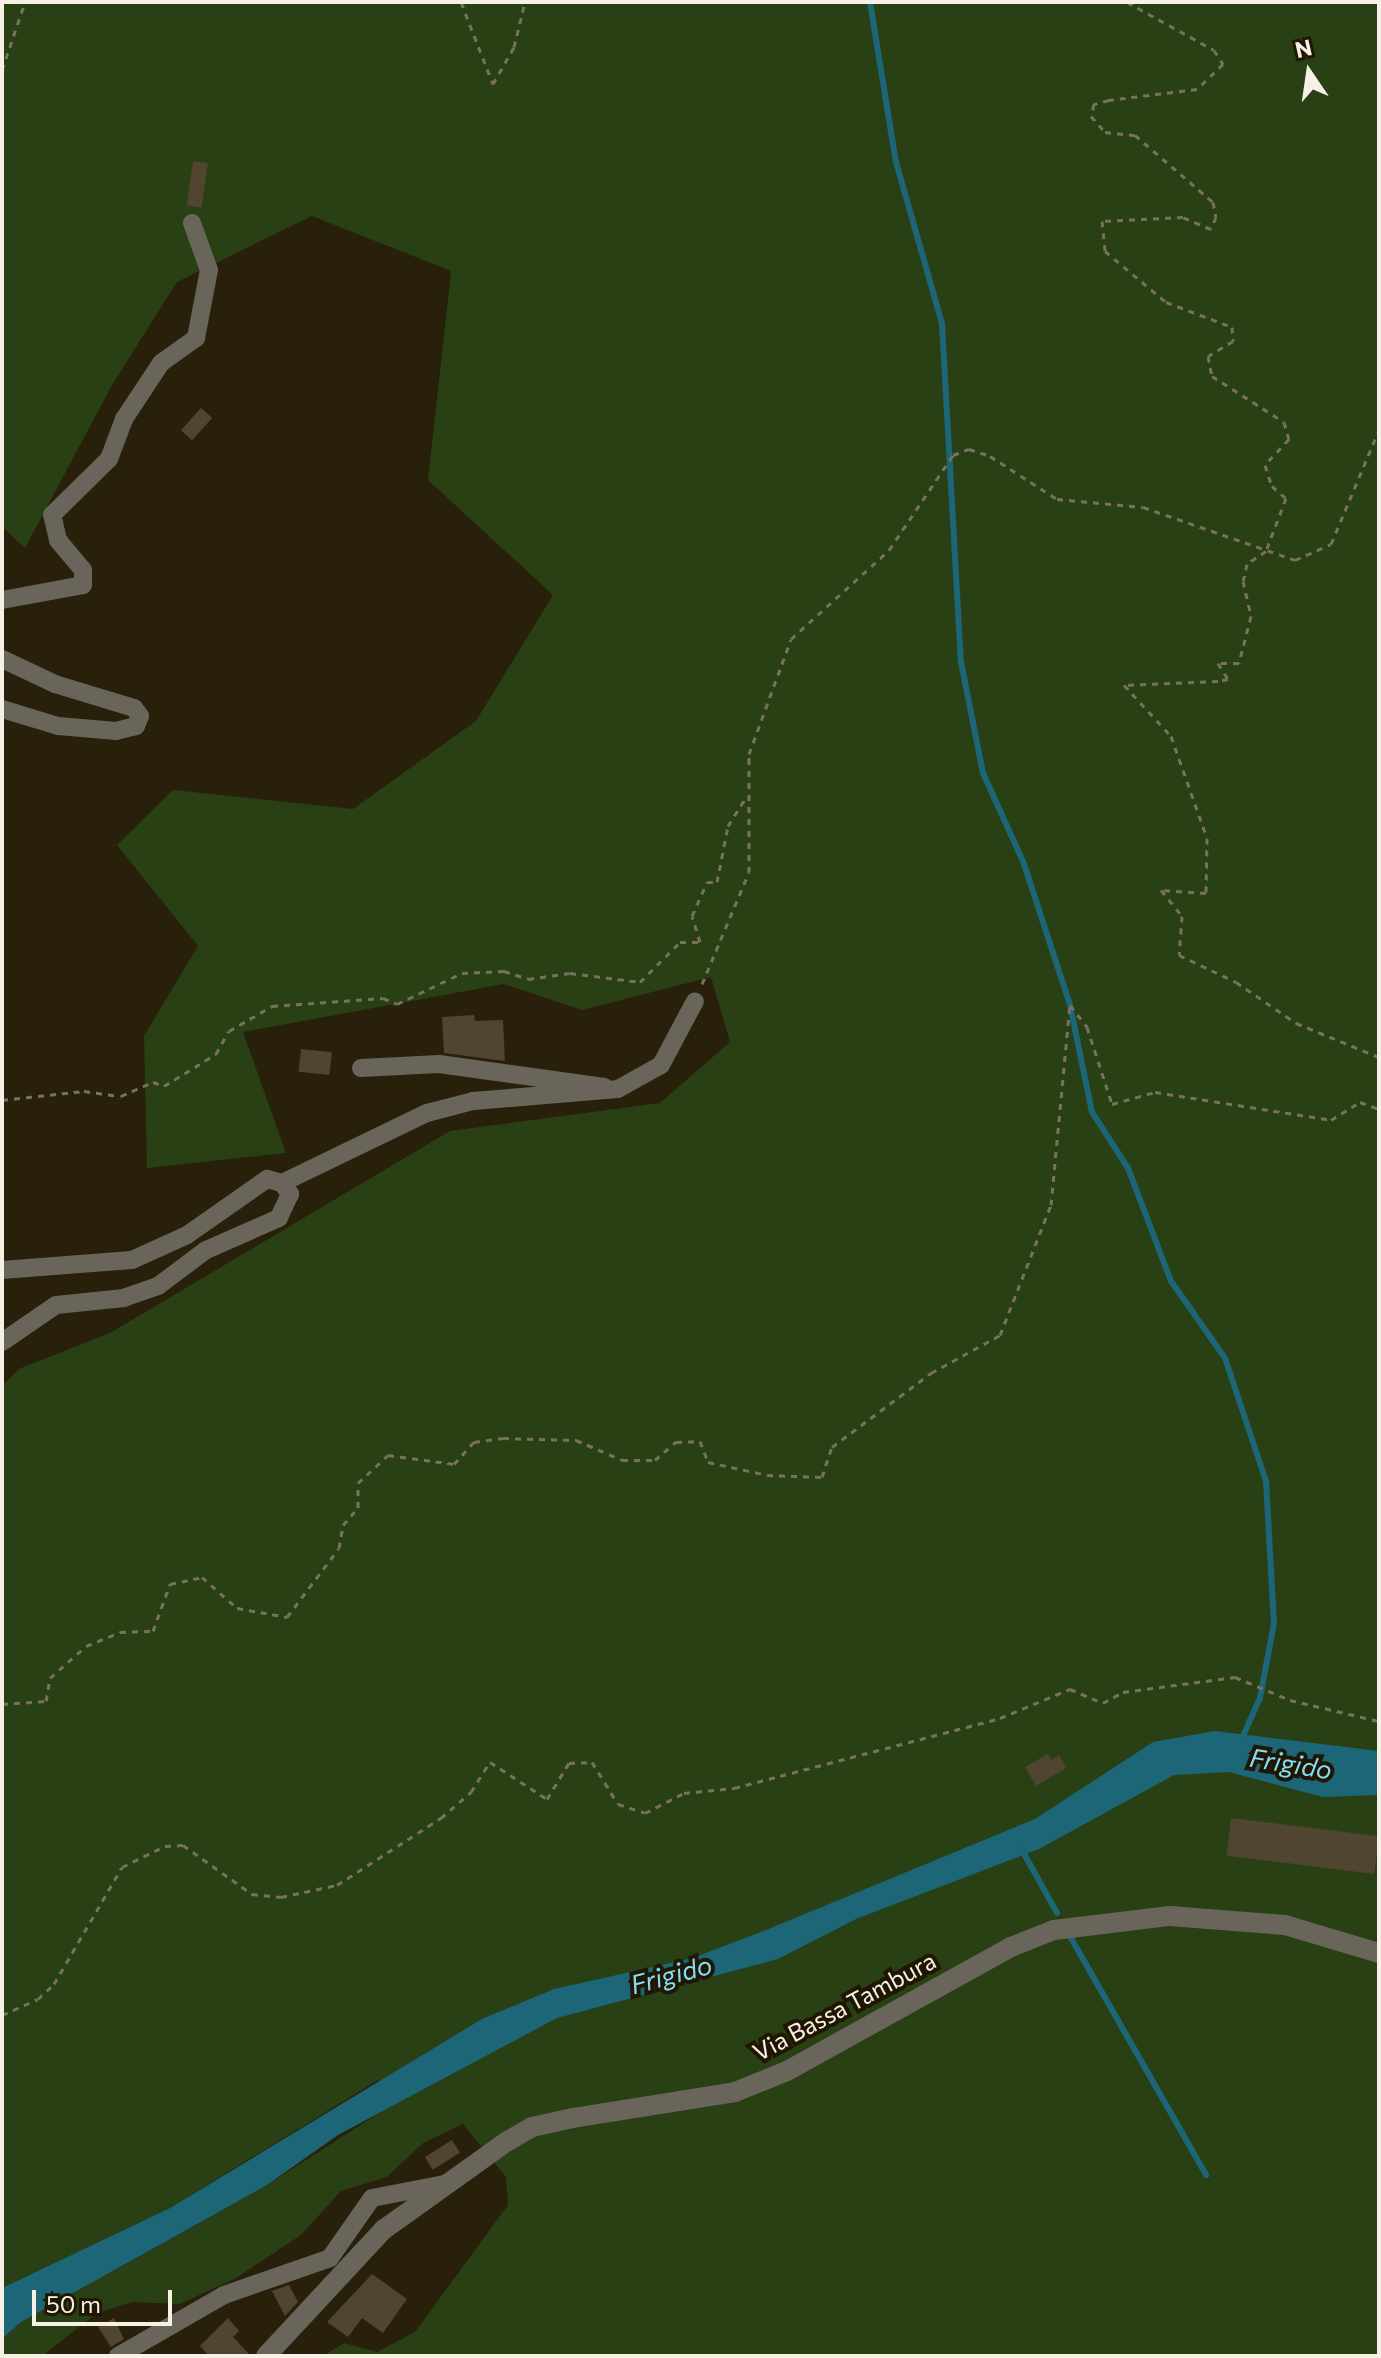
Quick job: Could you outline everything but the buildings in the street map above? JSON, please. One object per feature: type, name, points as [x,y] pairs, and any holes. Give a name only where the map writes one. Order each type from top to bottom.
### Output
[{"type":"street","points":[[2,600],[75,591],[83,585],[83,570],[58,540],[52,515],[109,459],[124,419],[161,363],[196,338],[209,270],[192,223]]},
{"type":"street","points":[[2,659],[55,684],[134,708],[140,716],[136,726],[116,731],[58,726],[2,709]]},
{"type":"street","points":[[2,1270],[104,1267],[159,1252],[249,1188],[267,1179],[282,1183],[427,1113],[473,1101],[618,1089],[661,1065],[695,1001]]},
{"type":"street","points":[[361,1068],[439,1064],[618,1089]]},
{"type":"street","points":[[2,1342],[56,1305],[140,1295],[226,1239],[271,1223],[290,1204],[282,1183]]},
{"type":"street","name":"Via Bassa Tambura","points":[[266,2356],[383,2230],[445,2184],[532,2127],[668,2107],[787,2071],[1011,1947],[1054,1930],[1170,1916],[1285,1925],[1379,1953]]},
{"type":"street","points":[[118,2356],[224,2295],[330,2258],[372,2198],[445,2184]]},
{"type":"path","points":[[2,70],[25,2]]},
{"type":"path","points":[[461,2],[493,84],[514,47],[525,2]]},
{"type":"path","points":[[1127,2],[1214,50],[1223,64],[1197,89],[1109,100],[1094,104],[1091,116],[1105,132],[1135,135],[1213,202],[1216,217],[1211,229],[1183,217],[1102,221],[1105,251],[1166,302],[1232,327],[1233,341],[1208,356],[1212,376],[1284,422],[1289,439],[1265,465],[1272,486],[1286,498],[1266,551],[1247,564],[1246,649],[1239,663],[1218,663],[1228,679],[1124,685],[1171,736],[1207,838],[1206,893],[1161,890],[1182,916],[1179,955],[1236,982],[1296,1023],[1379,1057]]},
{"type":"path","points":[[695,1001],[749,872],[749,792],[758,720],[791,639],[889,550],[953,455],[969,449],[990,456],[1057,499],[1143,507],[1295,560],[1331,544],[1379,430]]},
{"type":"path","points":[[2,1100],[84,1091],[121,1096],[153,1082],[164,1086],[216,1054],[229,1031],[272,1006],[383,998],[397,1004],[462,973],[504,971],[528,979],[570,973],[640,982],[680,942],[700,942],[692,916],[707,882],[717,882],[728,826],[749,792]]},
{"type":"path","points":[[2,1704],[46,1701],[50,1678],[86,1646],[120,1632],[153,1631],[170,1584],[202,1577],[237,1608],[287,1617],[339,1548],[343,1525],[358,1508],[358,1483],[388,1455],[454,1464],[474,1442],[503,1438],[576,1440],[622,1460],[655,1460],[676,1442],[700,1441],[708,1462],[767,1475],[822,1477],[832,1447],[931,1373],[1000,1335],[1051,1205],[1070,1005],[1087,1027],[1112,1104],[1155,1092],[1331,1120],[1360,1102],[1379,1109]]},
{"type":"path","points":[[2,2015],[38,1999],[54,1984],[122,1867],[165,1846],[183,1845],[252,1894],[281,1897],[337,1885],[441,1818],[471,1792],[490,1762],[547,1799],[569,1763],[592,1762],[618,1804],[645,1813],[684,1793],[734,1788],[1000,1718],[1070,1689],[1103,1703],[1123,1692],[1235,1677],[1290,1700],[1379,1721]]},
{"type":"green space","points":[[2,2],[1379,2],[1379,2356],[323,2356],[344,2343],[377,2352],[415,2332],[508,2205],[506,2177],[463,2124],[423,2143],[387,2177],[341,2191],[301,2235],[236,2278],[180,2304],[132,2302],[97,2313],[42,2356],[2,2356],[2,2339],[21,2322],[267,2185],[393,2104],[378,2080],[170,2208],[2,2288],[2,1385],[21,1368],[110,1333],[450,1131],[660,1103],[730,1042],[711,977],[582,1010],[504,984],[243,1032],[286,1153],[147,1168],[144,1036],[198,946],[117,845],[173,790],[353,809],[476,721],[553,595],[428,480],[451,271],[312,216],[177,282],[112,385],[25,548],[2,527]]},
{"type":"water","name":"Frigido","points":[[1215,1731],[1379,1751],[1379,1795],[1323,1797],[1229,1772],[1174,1775],[1039,1849],[856,1919],[778,1959],[557,2018],[338,2135],[267,2185],[21,2322],[2,2339],[2,2288],[170,2208],[482,2019],[554,1989],[693,1958],[766,1930],[1035,1819],[1153,1742]]},
{"type":"waterway","name":"Frigido","points":[[870,2],[896,162],[942,324],[961,662],[983,773],[1024,864],[1070,1005],[1092,1112],[1128,1168],[1171,1281],[1225,1358],[1266,1481],[1274,1623],[1260,1698],[1242,1738]]},
{"type":"waterway","points":[[1022,1850],[1057,1913]]},
{"type":"waterway","points":[[1071,1938],[1206,2175]]}]
